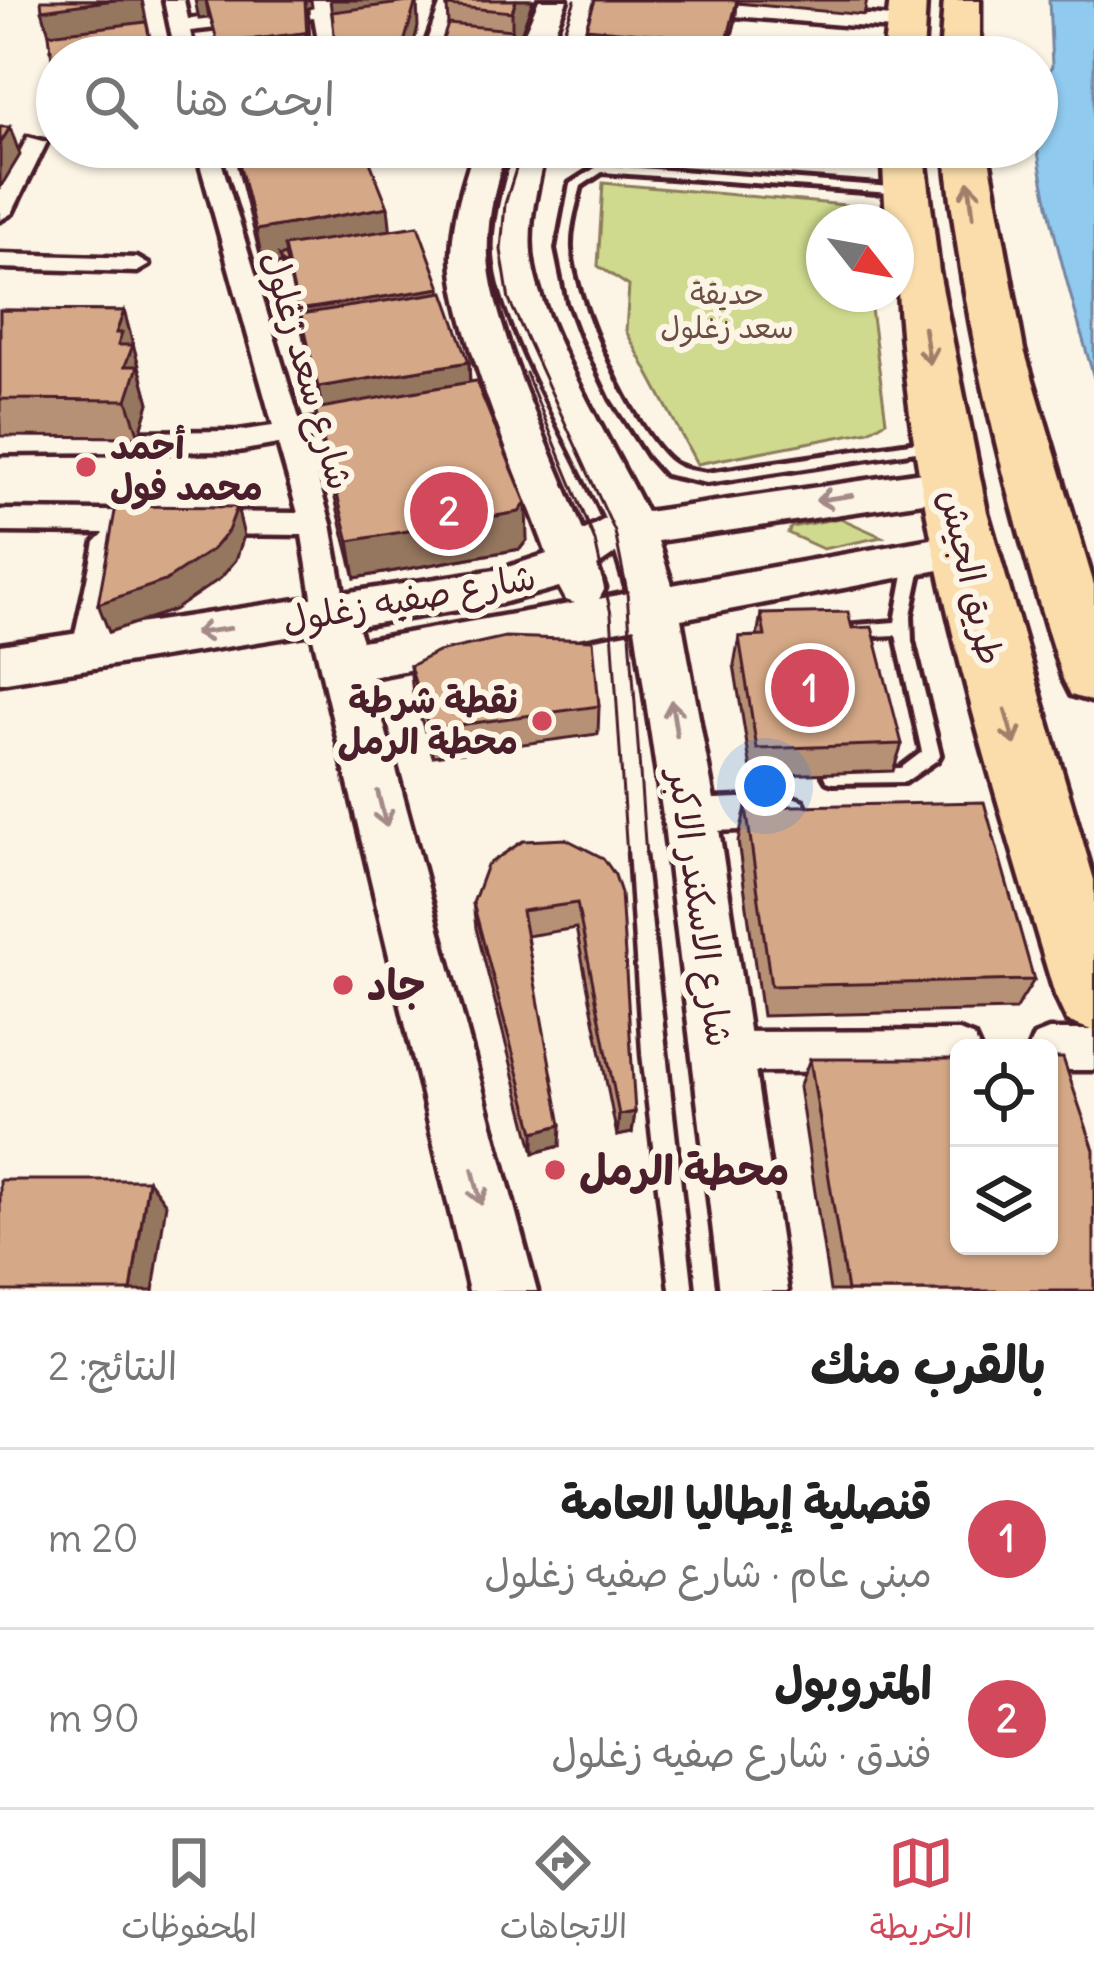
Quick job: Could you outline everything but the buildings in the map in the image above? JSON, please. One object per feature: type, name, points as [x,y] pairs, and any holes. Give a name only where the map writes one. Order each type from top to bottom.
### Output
[{"type":"highway","points":[[961,36],[962,0]]},
{"type":"highway","name":"طريق الجيش","points":[[904,168],[946,464],[940,554],[1009,803],[1094,995]]},
{"type":"highway","points":[[969,168],[982,269],[1032,484],[1094,677]]},
{"type":"highway","points":[[946,464],[1032,484]]},
{"type":"main road","points":[[538,36],[553,0]]},
{"type":"main road","points":[[574,36],[584,0]]},
{"type":"main road","points":[[484,168],[472,208],[470,261],[500,395],[596,616]]},
{"type":"main road","name":"شارع الاسكندر الاكبر","points":[[525,168],[512,224],[514,265],[526,307],[632,529],[655,606],[690,816],[754,1291]]},
{"type":"main road","name":"شارع صفيه زغلول","points":[[338,639],[571,561],[595,541],[632,529],[946,464]]},
{"type":"main road","points":[[711,516],[742,530],[757,554],[757,568],[740,590]]},
{"type":"main road","name":"شارع صفيه زغلول","points":[[0,664],[89,648],[338,639],[596,616],[940,554]]},
{"type":"main road","points":[[338,639],[503,1291]]},
{"type":"street","points":[[174,0],[181,36]]},
{"type":"street","points":[[179,26],[322,5],[410,0]]},
{"type":"street","points":[[439,36],[452,0]]},
{"type":"street","points":[[613,0],[905,27]]},
{"type":"street","points":[[322,5],[327,36]]},
{"type":"street","points":[[0,213],[36,144]]},
{"type":"street","name":"شارع سعد زغلول","points":[[219,168],[316,524],[338,639]]},
{"type":"street","points":[[0,261],[137,265]]},
{"type":"street","points":[[0,443],[238,441],[384,417]]},
{"type":"street","points":[[0,521],[316,524]]},
{"type":"street","points":[[89,648],[113,522]]},
{"type":"street","points":[[690,816],[919,807]]},
{"type":"street","points":[[1058,1050],[1094,1050]]},
{"type":"street","points":[[720,1052],[950,1051]]},
{"type":"lane","points":[[600,168],[576,184],[566,229],[567,273],[581,316],[661,463],[681,476],[707,478],[946,464]]},
{"type":"lane","points":[[833,776],[904,775],[931,754],[902,628],[940,554]]},
{"type":"lane","points":[[839,632],[902,628]]},
{"type":"green space","name":"حديقة سعد زغلول","points":[[603,183],[834,204],[806,204],[806,312],[871,312],[886,421],[869,431],[697,464],[626,331],[629,286],[598,266]]},
{"type":"green space","points":[[840,518],[882,537],[823,549],[788,533],[791,527]]},
{"type":"water","points":[[1049,0],[1094,0],[1094,378],[1041,168],[1058,168],[1058,36],[1051,36]]},
{"type":"tram line","points":[[562,36],[575,0]]},
{"type":"tram line","points":[[516,168],[505,204],[501,250],[509,300],[615,532],[627,592],[646,856]]},
{"type":"tram line","points":[[526,373],[595,541],[611,614],[627,856]]},
{"type":"tram line","points":[[627,853],[640,1056],[668,1291]]},
{"type":"tram line","points":[[646,853],[695,1291]]},
{"type":"place","name":"أحمد محمد فول","points":[[86,467]]},
{"type":"place","name":"المتروبول","points":[[449,511]]},
{"type":"place","name":"قنصلية إيطاليا العامة","points":[[810,688]]},
{"type":"place","name":"نقطة شرطة محطة الرمل","points":[[542,721]]},
{"type":"place","name":"جاد","points":[[343,985]]},
{"type":"place","name":"محطة الرمل","points":[[555,1170]]}]
